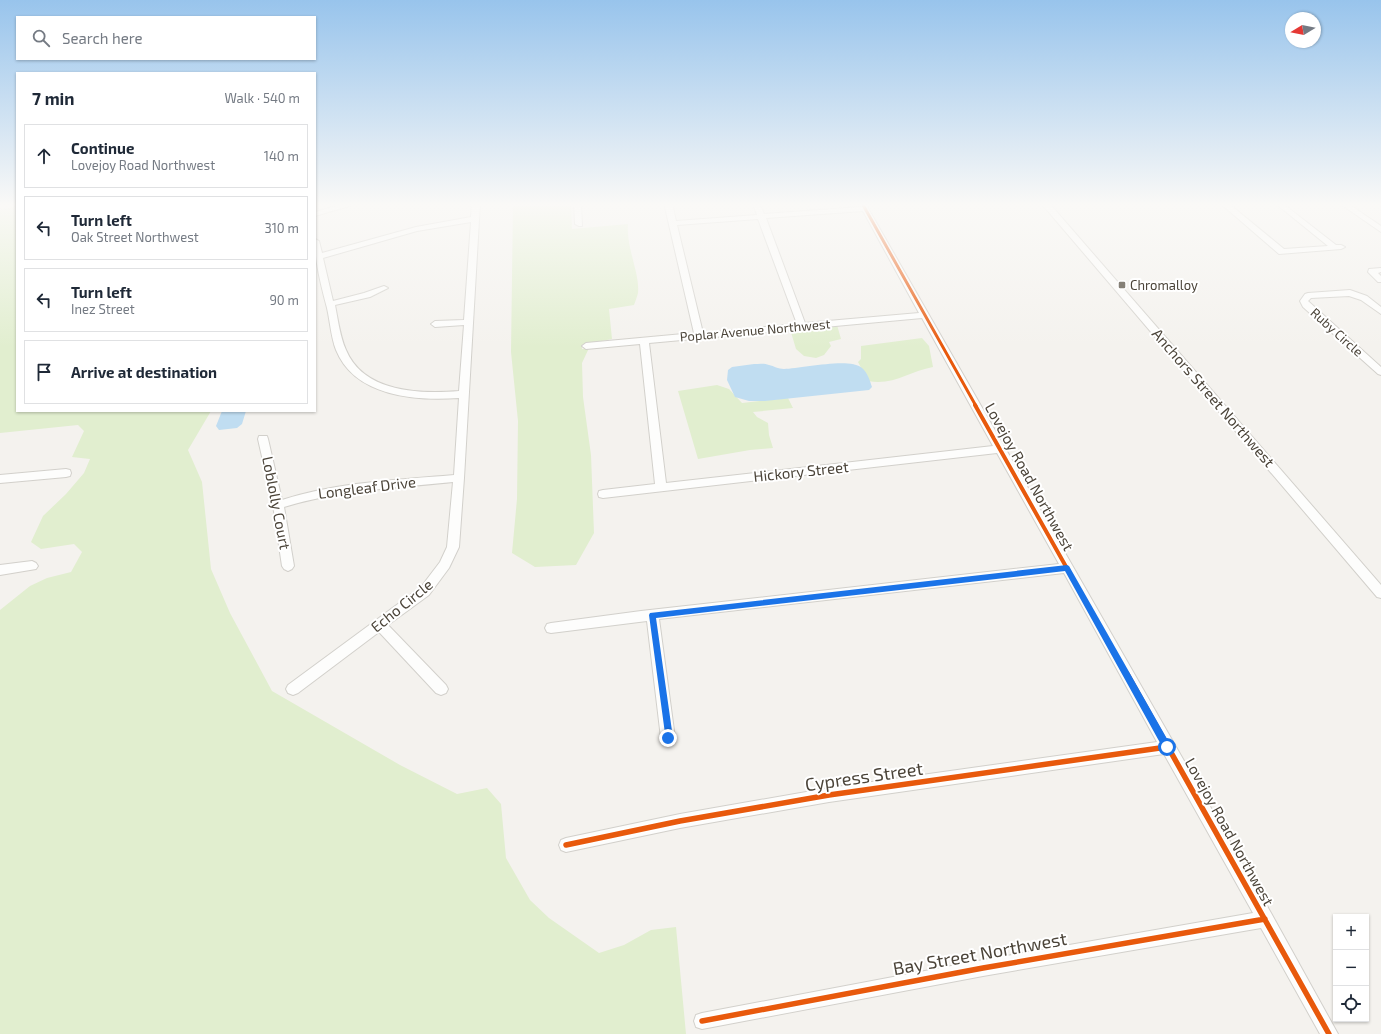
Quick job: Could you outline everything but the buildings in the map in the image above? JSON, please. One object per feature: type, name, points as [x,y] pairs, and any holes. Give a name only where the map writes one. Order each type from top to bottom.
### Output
[{"type":"street","points":[[318,251],[341,350],[349,366],[365,379],[389,390],[412,395],[437,396],[464,394]]},
{"type":"street","points":[[320,256],[337,251]]},
{"type":"street","name":"Echo Circle","points":[[293,689],[425,591],[445,565],[453,547],[459,478],[473,251]]},
{"type":"street","points":[[680,251],[699,336]]},
{"type":"street","points":[[774,251],[802,326]]},
{"type":"street","name":"Lovejoy Road Northwest","points":[[889,251],[1329,1034]]},
{"type":"street","name":"Anchors Street Northwest","points":[[1087,251],[1381,593]]},
{"type":"street","points":[[1381,270],[1372,272],[1381,280]]},
{"type":"street","points":[[330,304],[367,295],[384,288]]},
{"type":"street","name":"Ruby Circle","points":[[1381,311],[1364,298],[1350,293],[1308,296],[1304,301],[1306,305],[1381,372]]},
{"type":"street","name":"Poplar Avenue Northwest","points":[[586,346],[925,315]]},
{"type":"street","points":[[434,324],[469,322]]},
{"type":"street","points":[[644,341],[661,488]]},
{"type":"street","name":"Loblolly Court","points":[[263,439],[278,505],[288,566]]},
{"type":"street","name":"Hickory Street","points":[[602,494],[1000,449]]},
{"type":"street","points":[[0,480],[66,473]]},
{"type":"street","name":"Longleaf Drive","points":[[278,505],[292,500],[328,492],[459,478]]},
{"type":"street","points":[[0,570],[32,566]]},
{"type":"street","points":[[551,628],[652,615],[1067,568]]},
{"type":"street","points":[[652,615],[668,738]]},
{"type":"street","points":[[380,625],[441,689]]},
{"type":"street","name":"Cypress Street","points":[[566,844],[680,821],[829,795],[1167,747]]},
{"type":"street","name":"Bay Street Northwest","points":[[702,1021],[893,983],[1118,943],[1265,919]]},
{"type":"green space","points":[[0,251],[16,251],[16,412],[210,412],[188,450],[202,482],[211,569],[230,613],[272,691],[400,765],[457,794],[487,788],[501,804],[506,858],[530,900],[549,918],[599,953],[624,945],[651,930],[676,927],[686,1034],[0,1034],[0,610],[30,586],[47,578],[71,572],[82,552],[74,544],[41,549],[31,542],[43,516],[66,494],[84,473],[90,459],[72,457],[84,431],[78,425],[0,433]]},
{"type":"green space","points":[[512,251],[631,251],[638,285],[638,293],[634,305],[609,309],[612,339],[582,345],[582,349],[589,348],[582,363],[583,397],[591,455],[594,533],[576,565],[535,567],[512,553],[517,499],[518,421],[511,352]]},
{"type":"green space","points":[[837,325],[841,339],[829,342],[831,346],[824,355],[816,358],[804,356],[796,349],[790,329]]},
{"type":"green space","points":[[922,338],[929,346],[933,367],[893,380],[877,382],[868,381],[858,362],[861,359],[861,346]]},
{"type":"green space","points":[[717,385],[729,389],[742,403],[788,398],[793,408],[753,412],[757,417],[768,423],[769,435],[773,448],[750,450],[698,459],[678,391]]},
{"type":"water","points":[[836,363],[856,365],[866,372],[872,387],[869,390],[765,401],[749,401],[735,397],[727,380],[728,370],[732,367],[765,364],[780,369],[792,369]]},
{"type":"water","points":[[222,412],[246,412],[242,424],[237,428],[219,430],[216,426]]},
{"type":"cycle path","points":[[889,251],[1329,1034]]},
{"type":"cycle path","points":[[566,845],[680,821],[829,795],[1167,747]]},
{"type":"cycle path","points":[[702,1021],[983,968],[1265,919]]},
{"type":"place","name":"Chromalloy","points":[[1122,285]]},
{"type":"route","points":[[668,738],[652,615],[1067,568],[1167,747]]}]
